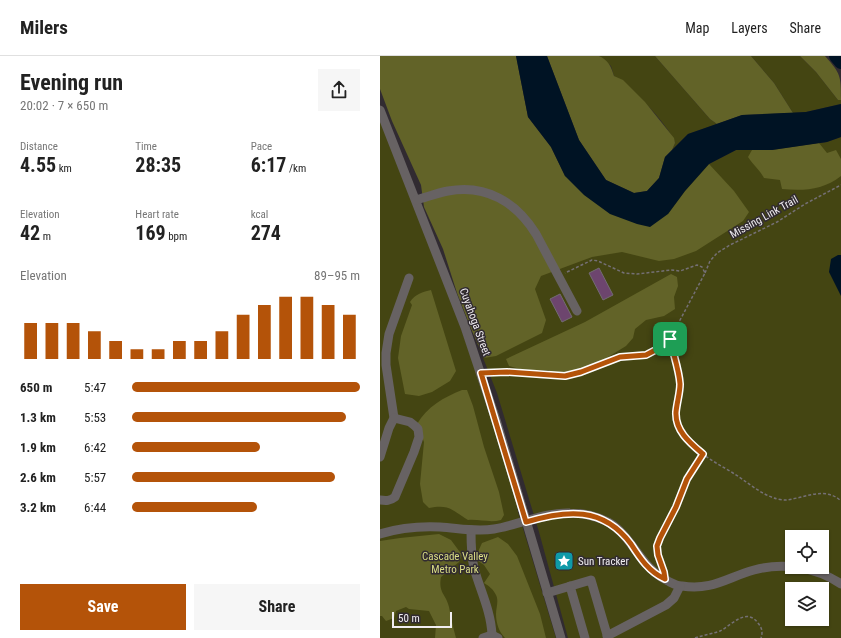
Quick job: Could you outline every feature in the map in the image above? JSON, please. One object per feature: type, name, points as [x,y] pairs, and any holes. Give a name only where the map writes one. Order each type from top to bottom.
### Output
[{"type":"street","name":"Cuyahoga Street","points":[[380,110],[465,327],[481,373],[561,638]]},
{"type":"street","points":[[416,200],[442,192],[463,189],[480,191],[503,200],[518,211],[528,222],[577,311]]},
{"type":"street","points":[[380,456],[389,428],[394,418],[386,365],[389,334],[409,278]]},
{"type":"street","points":[[380,500],[392,500],[395,497],[419,437],[418,429],[410,422],[394,418]]},
{"type":"street","points":[[380,534],[407,528],[423,527],[471,530],[494,529],[553,514],[569,512],[596,517],[609,523],[621,532],[653,572],[680,586],[706,586],[720,584],[753,570],[776,567],[802,568],[820,573],[841,584]]},
{"type":"street","points":[[471,530],[471,547],[474,567],[488,613],[491,637]]},
{"type":"street","points":[[547,593],[591,580],[608,637],[666,605],[674,598],[680,586]]},
{"type":"street","points":[[570,586],[585,638]]},
{"type":"path","name":"Missing Link Trail","points":[[670,339],[710,261],[717,253],[777,222],[805,204],[841,185]]},
{"type":"path","points":[[558,276],[592,260],[598,261],[624,273],[636,274],[680,270],[697,264],[702,267],[705,273]]},
{"type":"path","points":[[481,373],[507,372],[565,376],[581,372],[620,357],[646,355],[663,346],[670,339]]},
{"type":"path","points":[[670,339],[680,381],[676,412],[677,422],[681,431],[689,442],[704,455],[765,494],[775,498],[785,500],[809,495],[830,494],[841,501]]},
{"type":"path","points":[[665,579],[657,546],[676,507],[687,479],[704,455]]},
{"type":"path","points":[[695,638],[718,631],[736,619],[743,617],[749,617],[756,620],[762,629],[761,638]]},
{"type":"green space","points":[[380,56],[516,56],[528,117],[551,147],[565,176],[668,214],[685,191],[709,164],[734,191],[749,212],[743,221],[696,251],[674,259],[659,261],[622,252],[592,257],[541,276],[535,289],[546,320],[542,333],[496,356],[484,358],[457,293],[443,249],[424,207],[421,185],[392,121],[380,89]]},
{"type":"green space","points":[[547,56],[599,56],[605,59],[612,69],[614,76],[623,80],[645,102],[674,138],[675,143],[672,150],[665,157],[659,178],[647,191],[634,193],[606,180],[579,140]]},
{"type":"green space","points":[[599,56],[655,56],[710,119],[717,124],[688,134],[672,150],[675,143],[666,127],[649,106],[630,88],[614,76],[611,66]]},
{"type":"green space","points":[[655,56],[751,56],[774,83],[793,113],[742,115],[717,124],[710,119]]},
{"type":"green space","points":[[751,56],[800,56],[816,72],[838,100],[841,100],[841,104],[806,112],[793,113],[774,83]]},
{"type":"green space","points":[[800,56],[825,56],[839,76],[841,100],[838,100],[816,72]]},
{"type":"green space","name":"Cascade Valley Metro Park","points":[[380,110],[422,216],[513,478],[518,512],[556,638],[380,638]]},
{"type":"green space","points":[[841,137],[841,638],[568,638],[539,532],[497,393],[462,305],[736,150],[772,150],[827,142]]},
{"type":"green space","points":[[819,143],[827,153],[836,150],[841,159],[841,176],[820,187],[798,190],[782,189],[780,180],[764,178],[761,172],[748,157],[752,150],[772,150]]},
{"type":"green space","points":[[671,274],[677,277],[678,286],[674,297],[675,309],[664,316],[646,320],[635,329],[633,338],[626,346],[600,362],[584,370],[558,375],[548,370],[532,370],[525,373],[520,369],[509,366],[506,359],[585,322]]},
{"type":"green space","points":[[431,290],[456,371],[450,381],[432,392],[419,396],[405,394],[398,358],[401,336],[412,305],[410,302],[417,295]]},
{"type":"green space","points":[[462,390],[467,390],[473,406],[484,447],[499,492],[504,515],[501,520],[468,520],[446,507],[429,508],[423,502],[420,484],[424,442],[417,424],[426,412],[436,403]]},
{"type":"green space","points":[[439,534],[451,540],[462,555],[459,562],[441,577],[440,582],[441,590],[448,603],[456,638],[435,638],[436,625],[429,611],[409,609],[406,607],[396,611],[394,618],[386,621],[382,616],[380,616],[380,541]]},
{"type":"green space","points":[[498,537],[508,544],[517,556],[540,614],[546,638],[505,638],[497,624],[497,597],[492,589],[484,583],[490,574],[484,565],[478,561],[477,554],[482,543]]},
{"type":"water","points":[[516,56],[547,56],[579,140],[606,180],[634,193],[647,191],[659,178],[665,157],[688,134],[742,115],[806,112],[841,104],[841,137],[827,142],[772,150],[736,150],[709,164],[685,191],[668,214],[650,227],[637,224],[610,214],[584,195],[565,176],[551,147],[528,117]]},
{"type":"water","points":[[841,255],[841,296],[829,272],[831,259]]},
{"type":"building","points":[[599,268],[613,295],[603,300],[589,273]]},
{"type":"building","points":[[560,294],[572,317],[562,322],[550,299]]},
{"type":"waterway","points":[[836,56],[841,62]]},
{"type":"place","name":"Sun Tracker","points":[[564,561]]},
{"type":"route","points":[[670,339],[677,365],[680,386],[676,412],[677,422],[681,431],[689,442],[703,454],[687,479],[676,507],[657,546],[665,579],[653,572],[646,565],[621,532],[609,523],[596,517],[569,512],[553,514],[526,522],[481,373],[507,372],[565,376],[581,372],[620,357],[646,355],[663,346],[670,339]]}]
